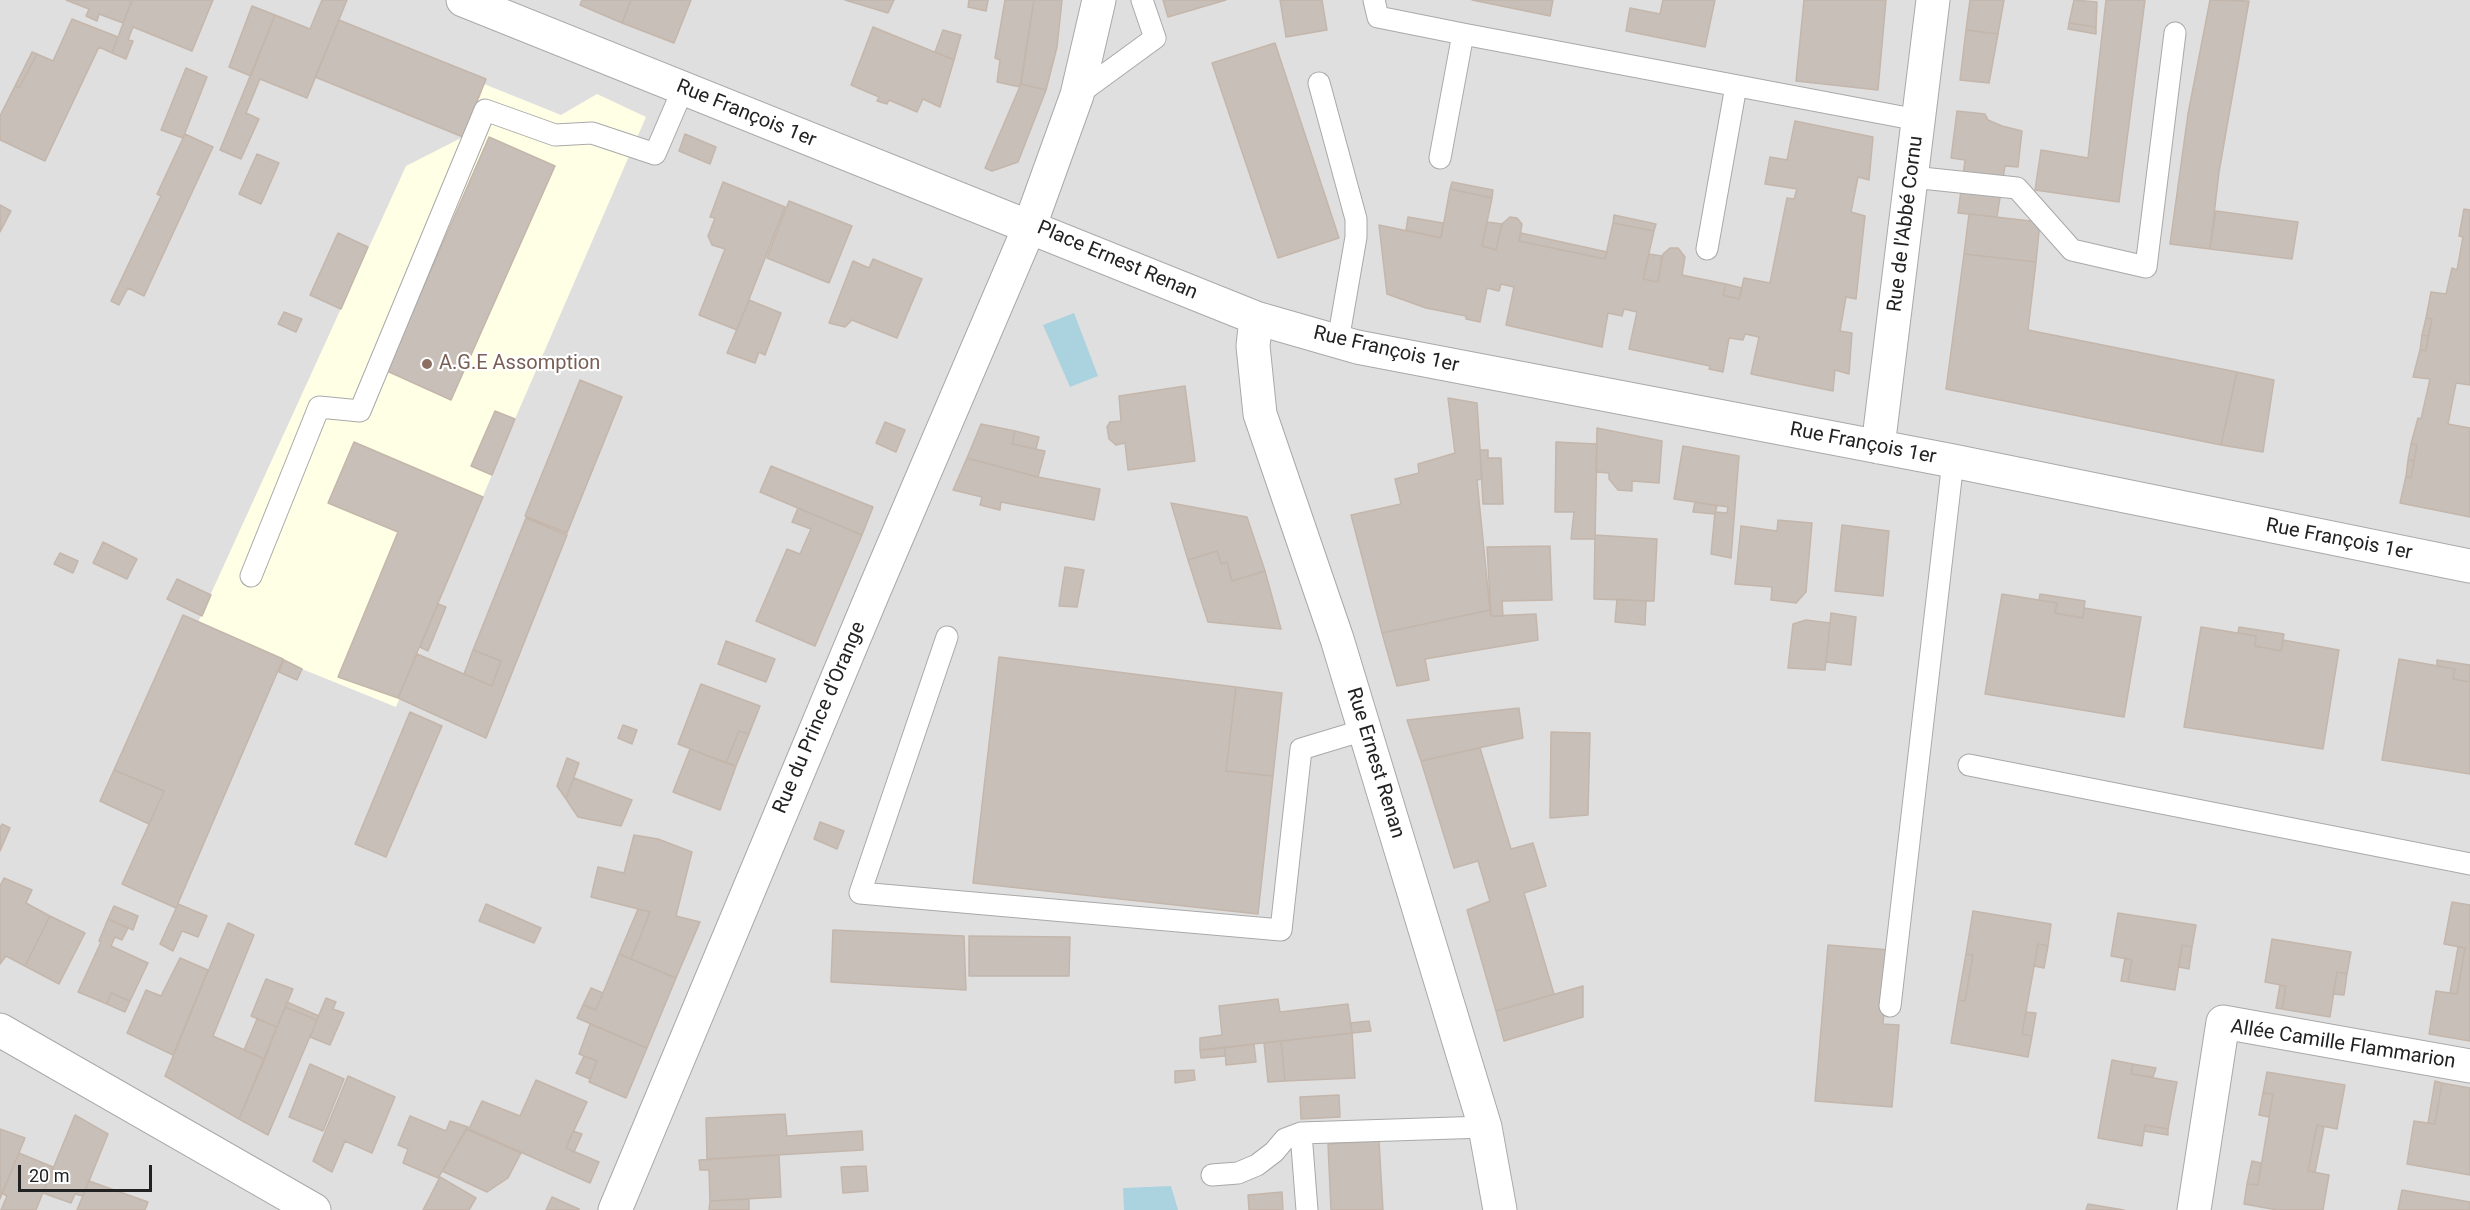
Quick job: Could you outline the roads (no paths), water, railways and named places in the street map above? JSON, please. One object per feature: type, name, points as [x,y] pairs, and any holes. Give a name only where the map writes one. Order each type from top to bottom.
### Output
[{"type":"street","name":"Rue François 1er","points":[[463,0],[1029,228]]},
{"type":"street","name":"Place Ernest Renan","points":[[1099,0],[1077,94],[1029,228],[1256,318]]},
{"type":"street","name":"Rue de l'Abbé Cornu","points":[[1878,447],[1933,0]]},
{"type":"street","name":"Rue du Prince d'Orange","points":[[615,1210],[873,593],[1029,228]]},
{"type":"street","name":"Rue François 1er","points":[[1256,318],[1357,347],[1953,461],[2470,566]]},
{"type":"street","name":"Rue Ernest Renan","points":[[1256,318],[1252,346],[1260,414],[1336,639],[1485,1127],[1500,1210]]},
{"type":"street","name":"Allée Camille Flammarion","points":[[2194,1210],[2223,1022],[2470,1066]]},
{"type":"street","points":[[0,1031],[314,1210]]},
{"type":"lane","points":[[1077,94],[1155,39],[1142,0]]},
{"type":"lane","points":[[1374,0],[1377,17],[1918,120]]},
{"type":"lane","points":[[1912,177],[2017,188],[2072,250],[2146,267],[2175,33]]},
{"type":"lane","points":[[1440,158],[1463,34]]},
{"type":"lane","points":[[1319,83],[1356,219],[1356,237],[1338,341]]},
{"type":"lane","points":[[1707,249],[1736,86]]},
{"type":"lane","points":[[251,576],[319,407],[360,411],[485,110],[555,135],[592,133],[655,154],[683,88]]},
{"type":"lane","points":[[1890,1006],[1953,461]]},
{"type":"lane","points":[[947,637],[860,893],[1281,930],[1301,749],[1364,730]]},
{"type":"lane","points":[[1970,765],[2470,864]]},
{"type":"lane","points":[[1212,1176],[1238,1173],[1257,1165],[1274,1152],[1285,1139],[1301,1133],[1485,1127]]},
{"type":"lane","points":[[1301,1133],[1307,1210]]},
{"type":"water","points":[[1074,313],[1098,376],[1070,387],[1043,325]]},
{"type":"water","points":[[1171,1186],[1178,1210],[1124,1210],[1123,1188]]},
{"type":"place","name":"A.G.E Assomption","points":[[427,364]]}]
